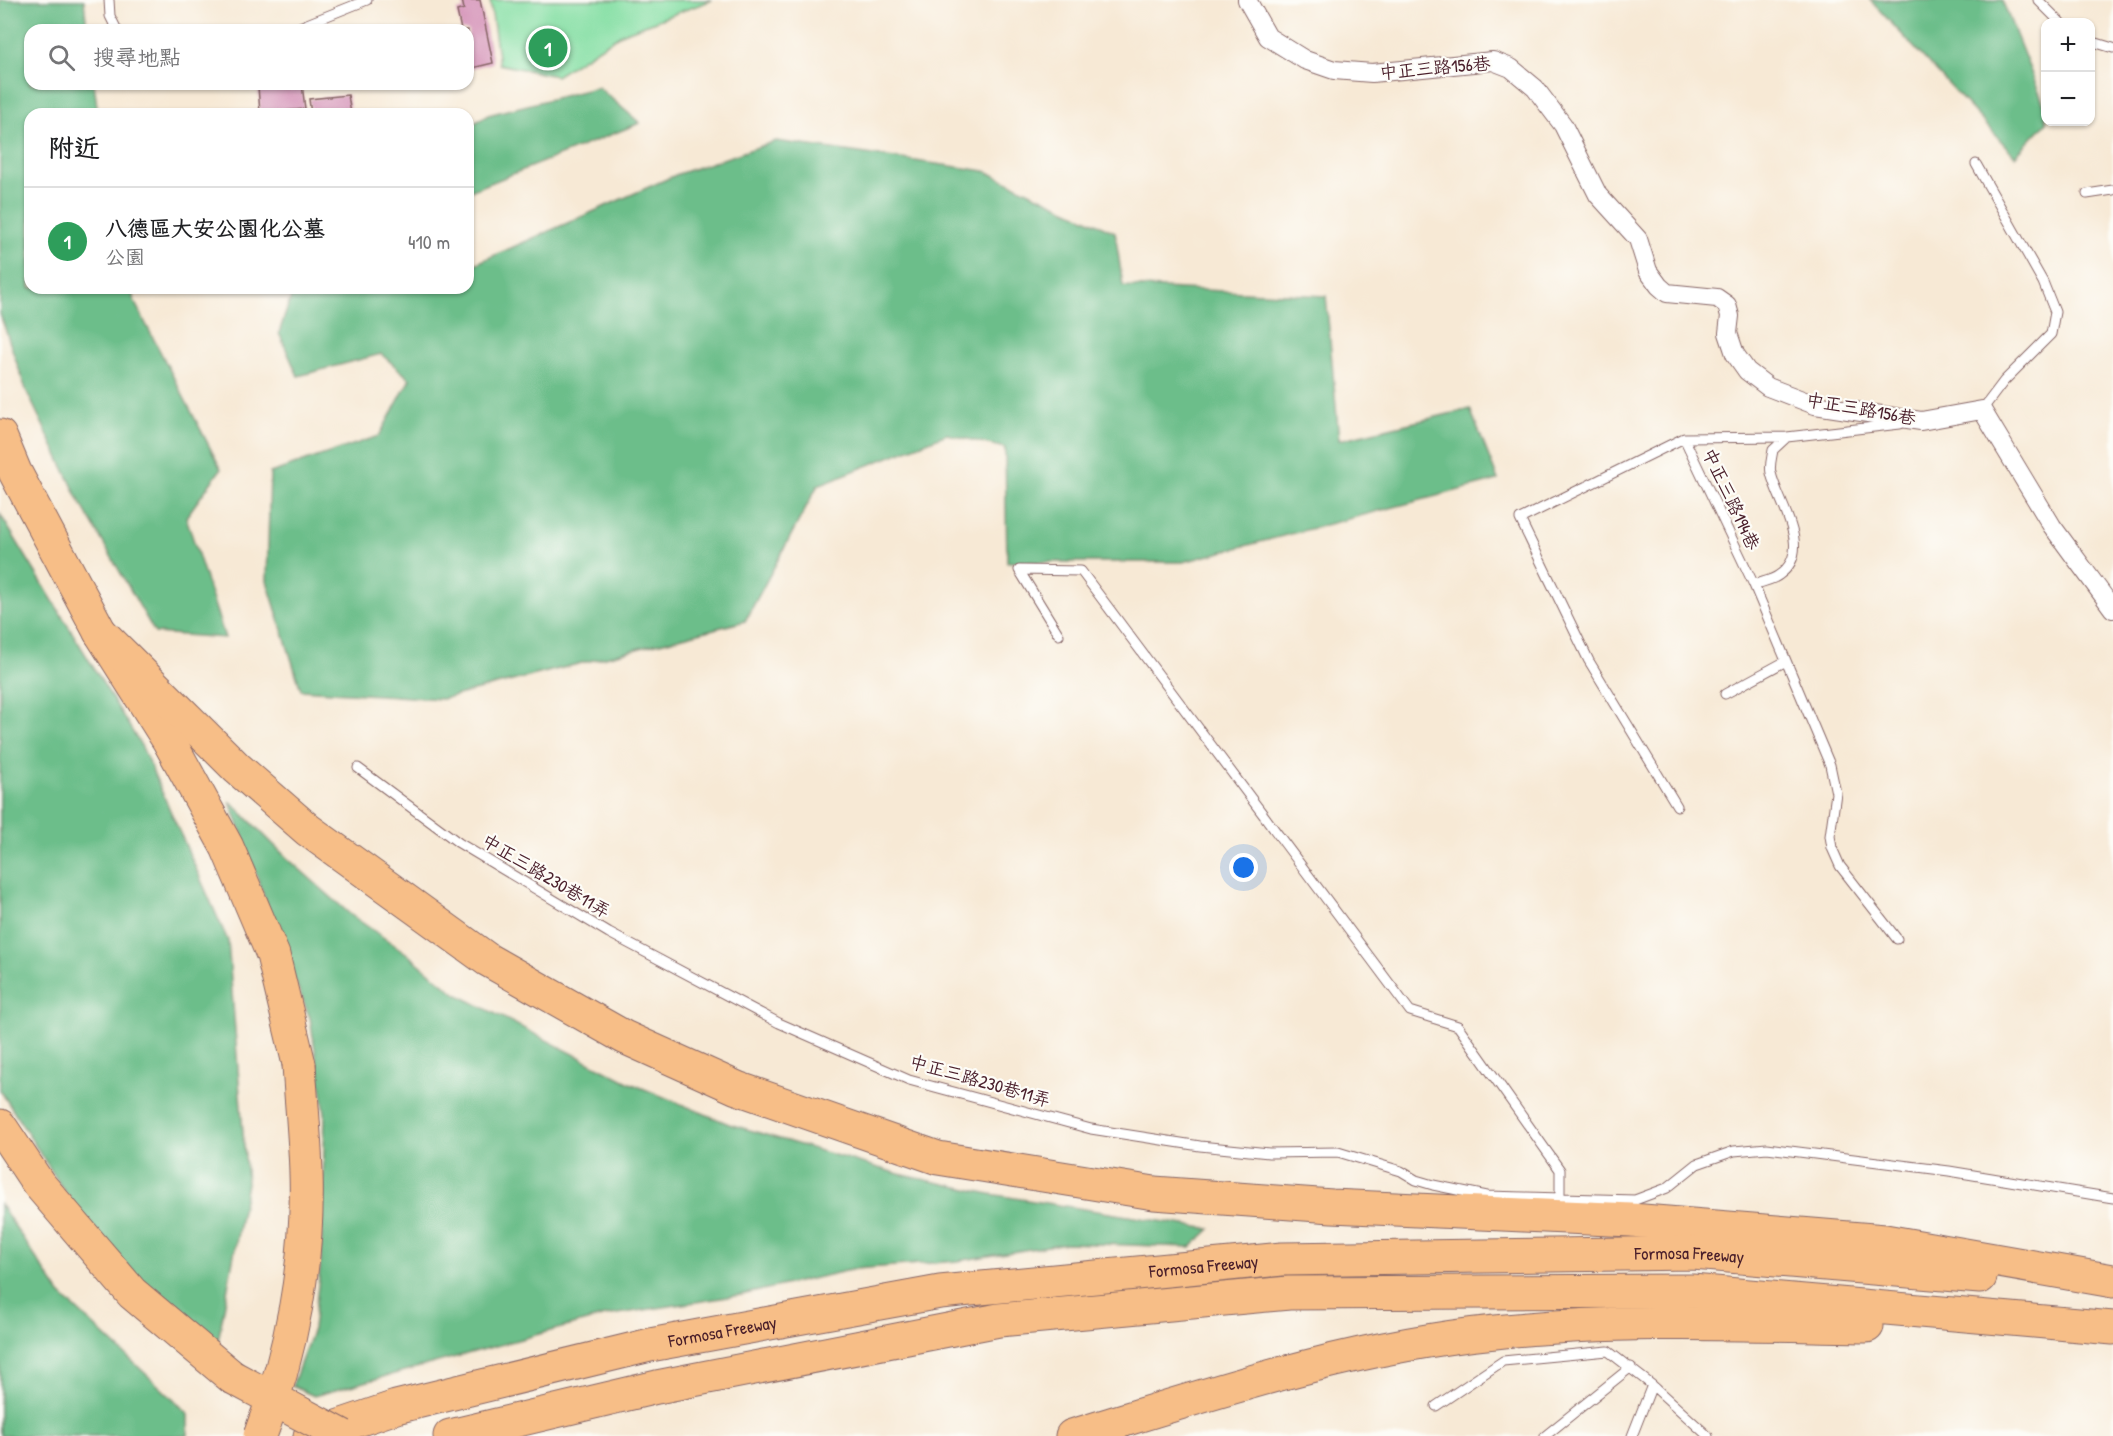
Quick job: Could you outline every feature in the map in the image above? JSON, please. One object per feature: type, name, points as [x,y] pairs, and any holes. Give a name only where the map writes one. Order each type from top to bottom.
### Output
[{"type":"highway","points":[[0,436],[15,472],[100,632],[169,741],[227,847],[273,956],[299,1064],[307,1174],[302,1271],[292,1326],[260,1436]]},
{"type":"highway","points":[[100,632],[237,768],[308,830],[488,960],[624,1037],[737,1088],[938,1158],[1154,1193],[1332,1206],[1631,1220],[1885,1241],[2113,1281]]},
{"type":"highway","points":[[0,1126],[38,1183],[132,1293],[232,1377],[344,1436]]},
{"type":"highway","name":"Formosa Freeway","points":[[310,1436],[396,1407],[650,1346],[917,1296],[1281,1259],[1693,1253],[2113,1288]]},
{"type":"highway","name":"Formosa Freeway","points":[[450,1436],[657,1387],[999,1320],[1289,1293],[1692,1291],[2113,1329]]},
{"type":"highway","points":[[1072,1436],[1229,1388],[1389,1347],[1495,1332],[1637,1323],[2113,1329]]},
{"type":"street","name":"中正三路156巷","points":[[1246,0],[1268,37],[1305,60],[1334,70],[1372,73],[1493,61],[1511,68],[1535,88],[1563,125],[1598,195],[1638,239],[1648,271],[1659,286],[1667,293],[1717,298],[1727,305],[1730,316],[1728,333],[1735,354],[1747,370],[1768,387],[1815,405],[1921,422],[1982,410]]},
{"type":"street","points":[[1982,410],[2052,526],[2113,609]]},
{"type":"lane","points":[[109,0],[110,16],[114,24]]},
{"type":"lane","points":[[307,24],[367,0]]},
{"type":"lane","points":[[2038,0],[2056,18]]},
{"type":"lane","points":[[2095,42],[2113,48]]},
{"type":"lane","points":[[1976,164],[2043,282],[2055,312],[2051,334],[2004,381],[1982,410]]},
{"type":"lane","points":[[2087,194],[2113,190]]},
{"type":"lane","points":[[1684,438],[1787,437],[1921,422]]},
{"type":"lane","points":[[1754,585],[1779,576],[1790,564],[1795,550],[1793,535],[1770,471],[1773,450],[1787,437]]},
{"type":"lane","name":"中正三路194巷","points":[[1677,806],[1589,661],[1520,519],[1684,438],[1754,585],[1830,765],[1836,793],[1830,836],[1832,848],[1840,866],[1897,939]]},
{"type":"lane","points":[[1059,635],[1019,570],[1080,572],[1410,1011],[1458,1026],[1560,1170],[1560,1200]]},
{"type":"lane","points":[[1725,694],[1786,661]]},
{"type":"lane","name":"中正三路230巷11弄","points":[[358,768],[459,843],[609,933],[778,1023],[909,1080],[1091,1129],[1200,1146],[1269,1153],[1338,1152],[1401,1171],[1416,1180],[1487,1196],[1595,1201],[1635,1200],[1666,1188],[1697,1164],[1734,1151],[1767,1148],[1949,1171],[2113,1198]]},
{"type":"lane","points":[[1436,1406],[1503,1361],[1608,1351],[1631,1367],[1708,1436]]},
{"type":"lane","points":[[1545,1436],[1631,1367]]},
{"type":"lane","points":[[1632,1436],[1652,1385]]},
{"type":"green space","points":[[0,0],[84,0],[86,24],[24,24],[24,90],[95,90],[97,108],[24,108],[24,294],[132,294],[221,469],[186,517],[225,638],[155,633],[80,502],[26,390],[0,314]]},
{"type":"green space","points":[[490,0],[712,0],[623,33],[556,76],[499,64]]},
{"type":"green space","points":[[1870,0],[2002,0],[2041,97],[2041,126],[2043,126],[2015,156]]},
{"type":"green space","points":[[598,87],[640,123],[474,190],[474,123],[488,115]]},
{"type":"green space","points":[[776,141],[985,171],[1115,232],[1123,286],[1326,296],[1339,440],[1470,409],[1498,480],[1183,562],[1007,562],[1005,448],[947,434],[818,485],[745,621],[442,699],[301,690],[267,581],[270,473],[379,436],[410,379],[381,354],[298,376],[279,333],[292,294],[474,294],[474,264],[678,174]]},
{"type":"green space","points":[[0,514],[142,747],[228,941],[247,1183],[215,1358],[124,1285],[0,1090]]},
{"type":"green space","points":[[230,801],[287,858],[351,915],[406,953],[455,993],[630,1083],[729,1124],[899,1174],[990,1194],[1210,1229],[1191,1247],[1066,1243],[958,1261],[855,1269],[741,1295],[605,1316],[314,1396],[292,1386],[313,1329],[321,1260],[325,1113],[310,1018],[287,961]]},
{"type":"green space","points":[[0,1204],[60,1294],[188,1413],[188,1436],[0,1436]]},
{"type":"building","points":[[462,0],[480,0],[493,63],[474,68],[474,24],[460,24],[457,11],[464,9]]},
{"type":"building","points":[[258,90],[303,90],[305,108],[260,108]]},
{"type":"building","points":[[348,95],[350,108],[310,108],[309,99]]},
{"type":"place","name":"八德區大安公園化公墓","points":[[548,48]]}]
